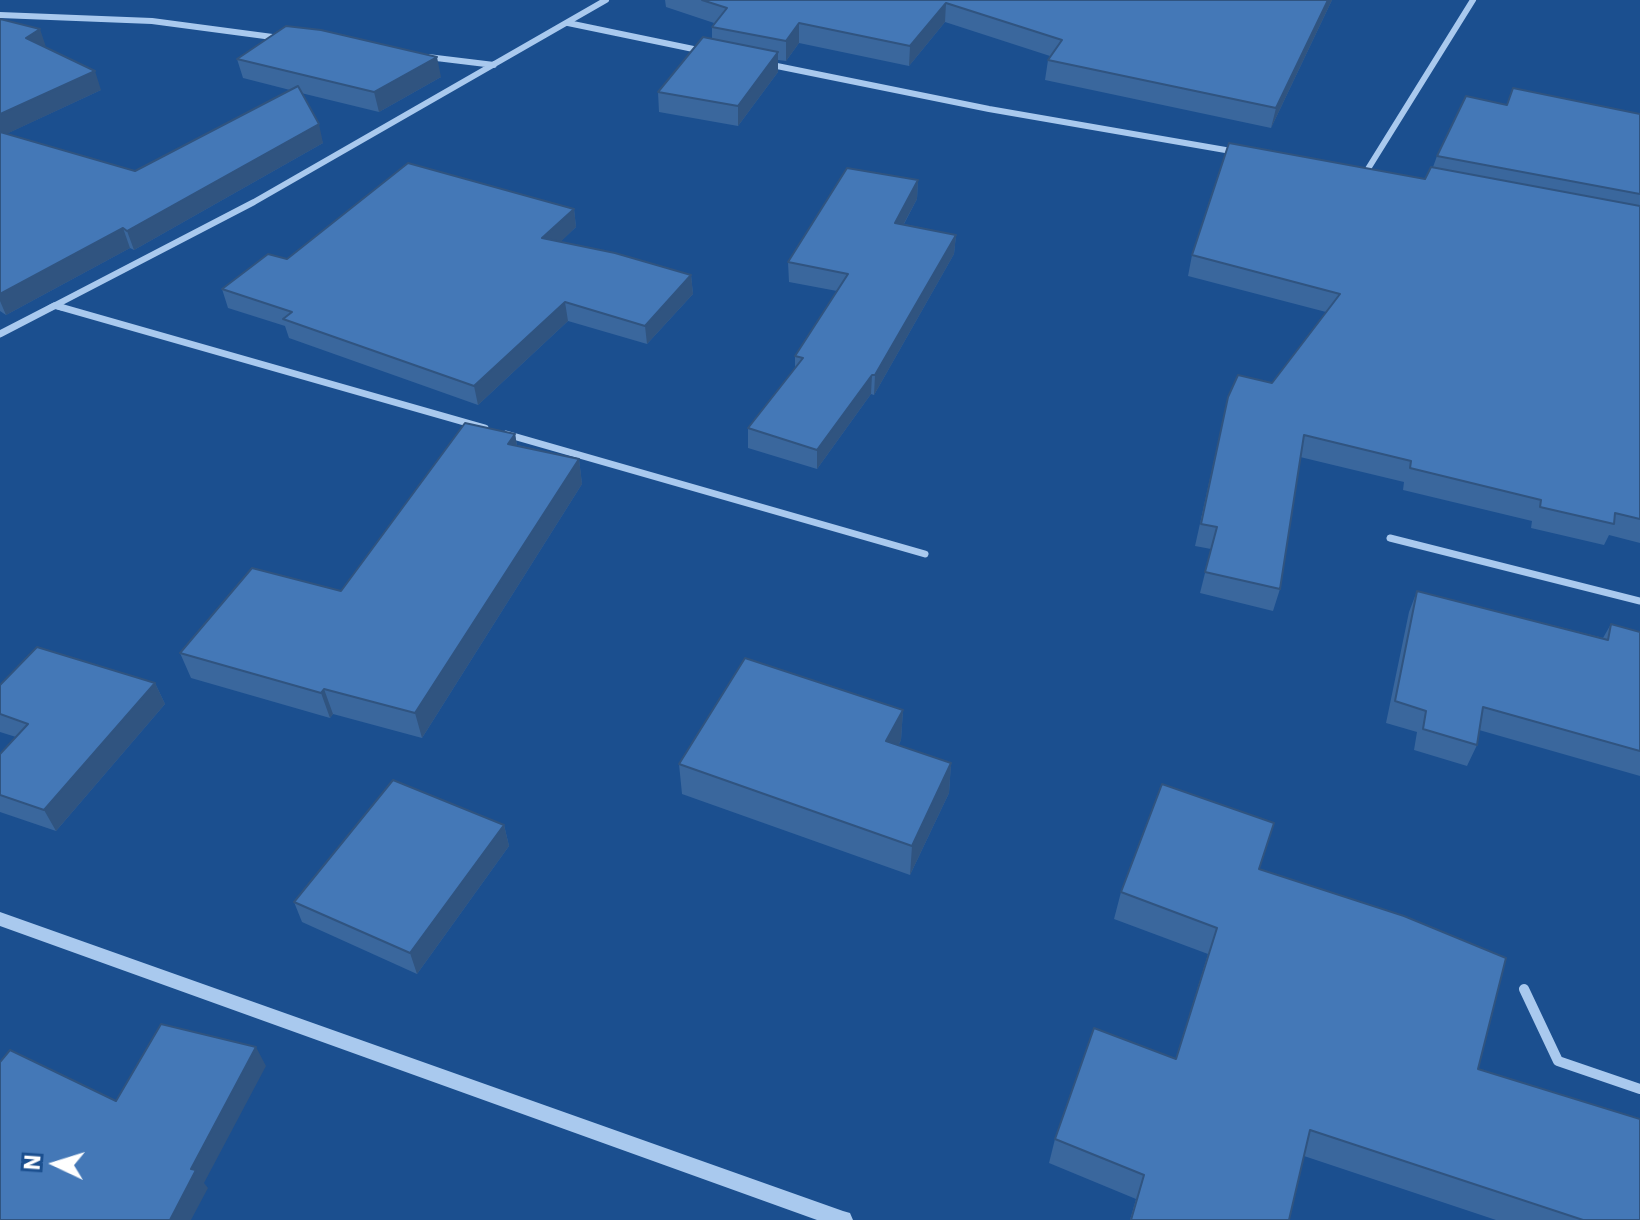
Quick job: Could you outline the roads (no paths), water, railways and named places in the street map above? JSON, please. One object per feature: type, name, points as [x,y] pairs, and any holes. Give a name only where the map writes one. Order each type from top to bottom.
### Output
[{"type":"street","points":[[0,334],[254,202],[606,0]]},
{"type":"street","points":[[1366,172],[1473,0]]},
{"type":"street","points":[[0,15],[152,21],[292,39]]},
{"type":"street","points":[[568,23],[708,52]]},
{"type":"street","points":[[417,56],[495,66]]},
{"type":"street","points":[[755,61],[989,109],[1247,153]]},
{"type":"street","points":[[1351,170],[1381,175]]},
{"type":"street","points":[[57,306],[925,554]]},
{"type":"street","points":[[1390,538],[1640,601]]},
{"type":"street","points":[[0,919],[843,1220]]},
{"type":"street","points":[[1524,989],[1558,1061],[1640,1089]]}]
